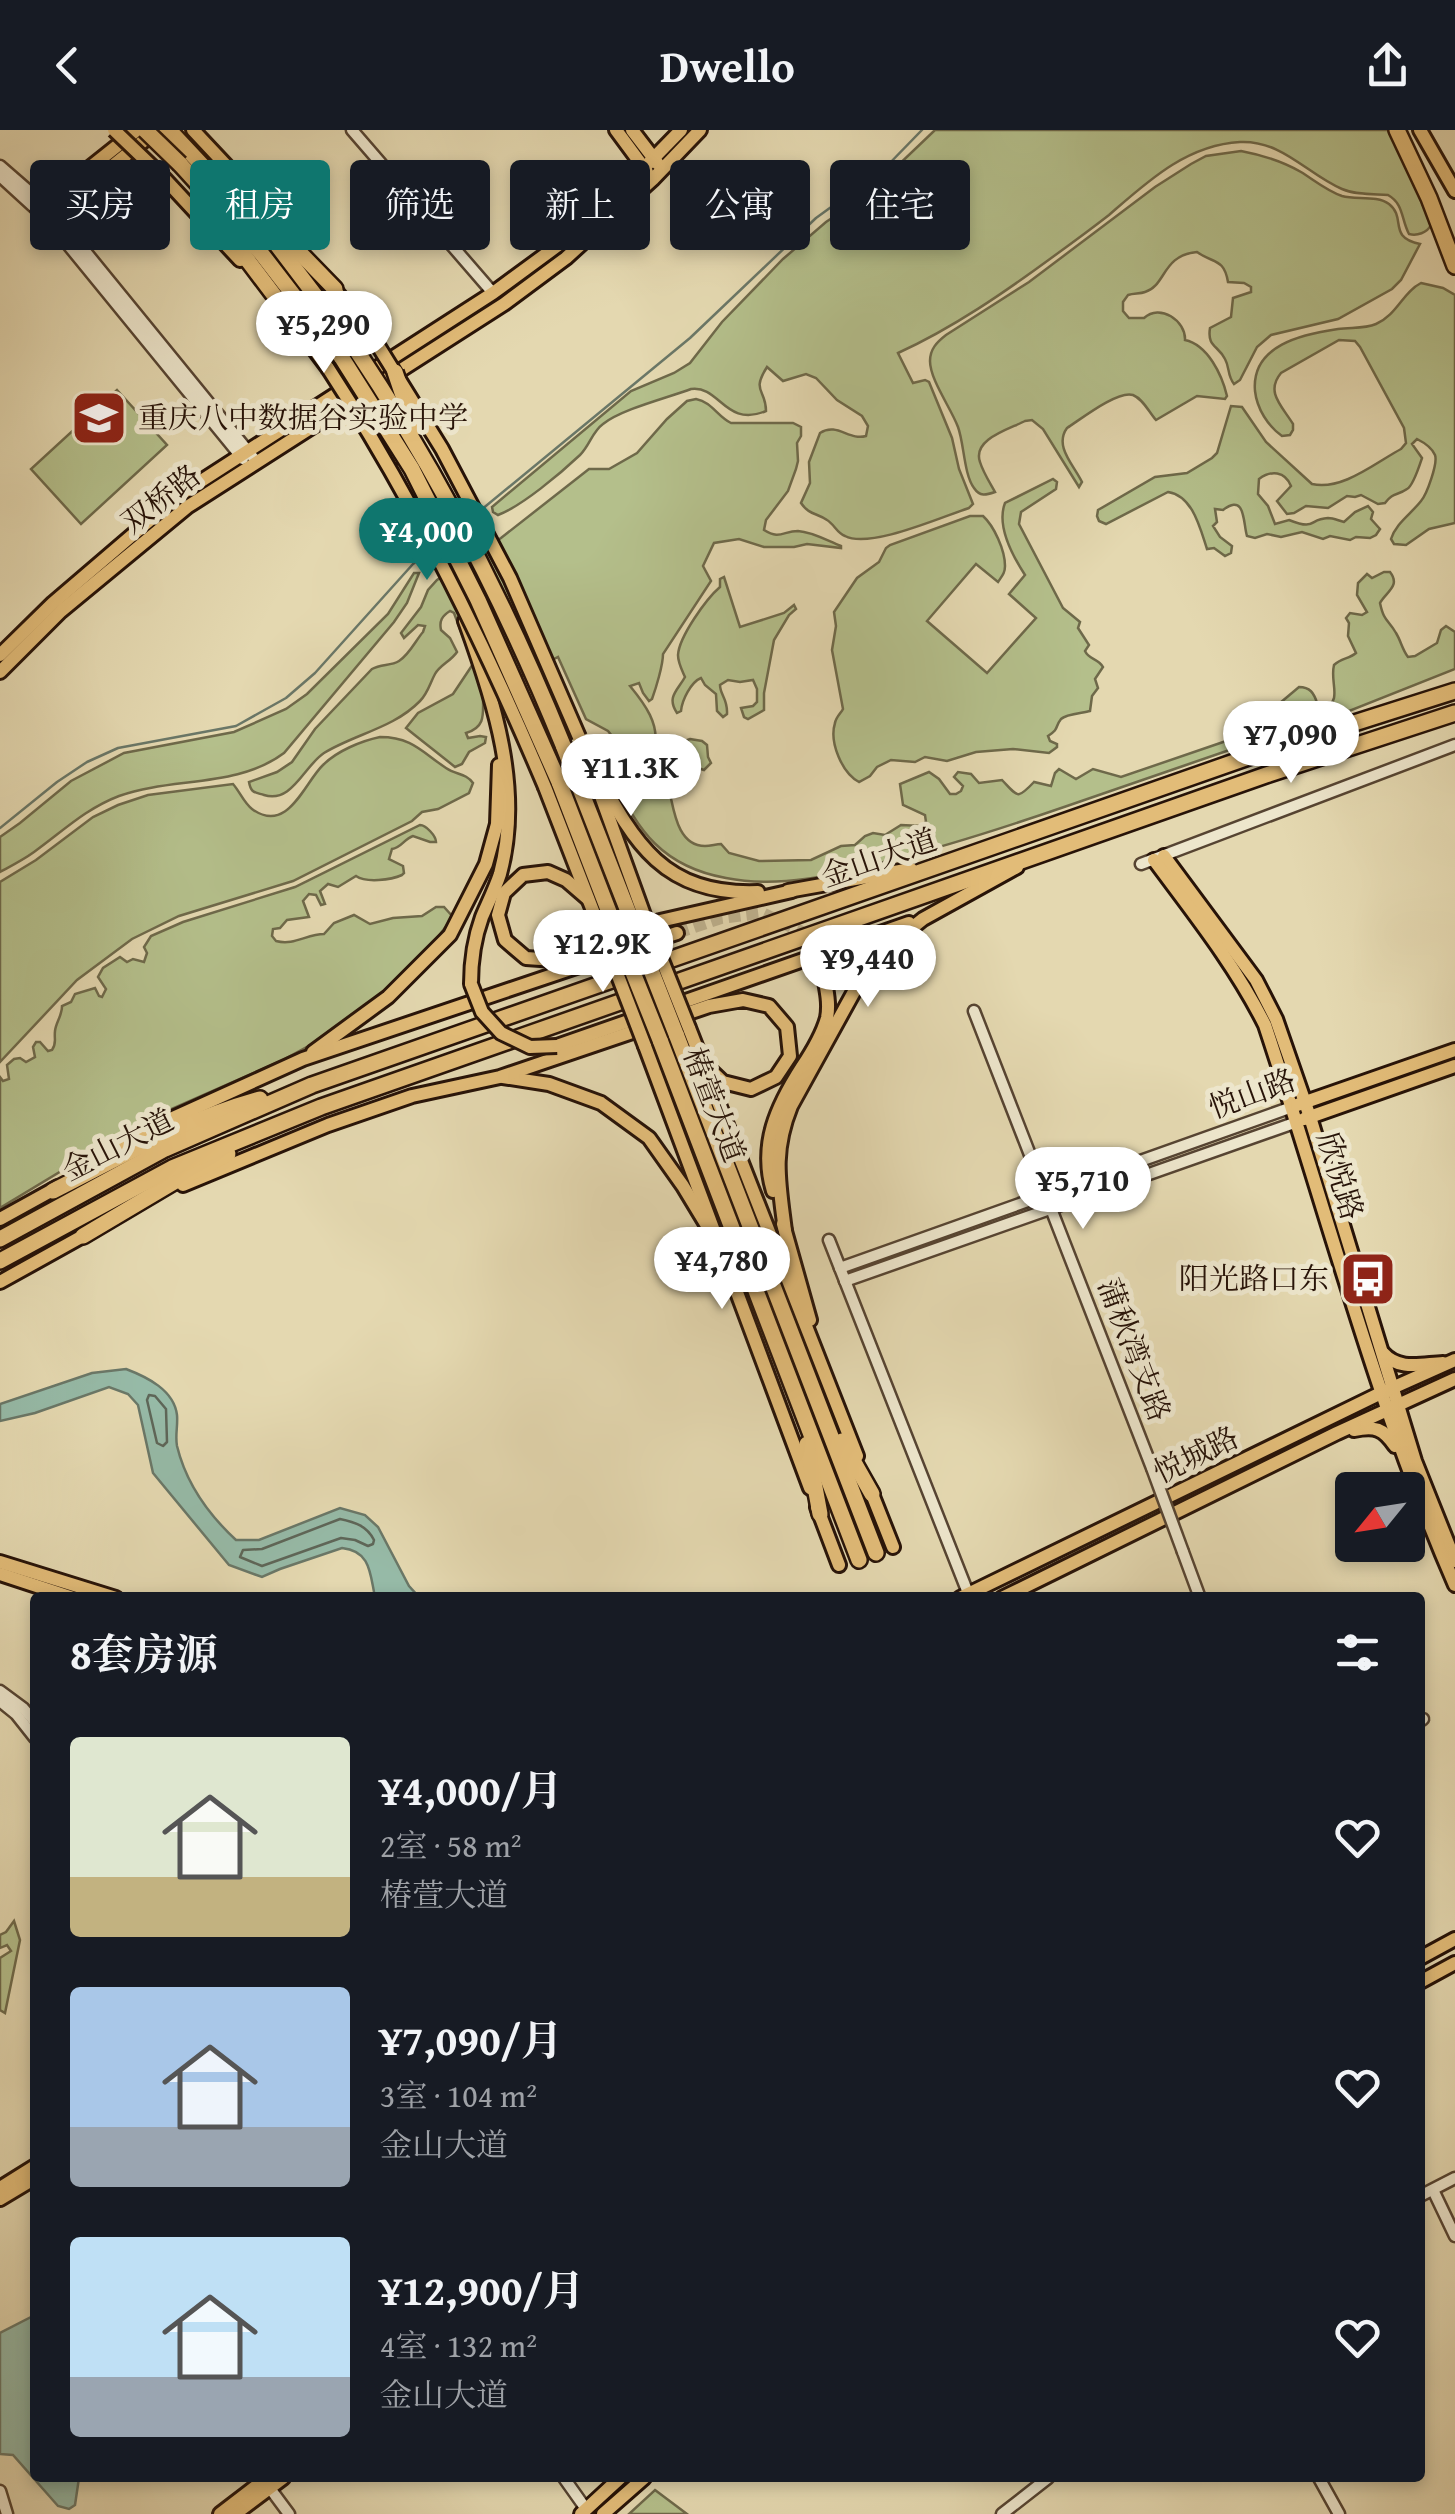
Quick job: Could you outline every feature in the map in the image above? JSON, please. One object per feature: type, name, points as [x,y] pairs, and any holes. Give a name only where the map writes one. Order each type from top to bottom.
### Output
[{"type":"highway","name":"椿萱大道","points":[[145,130],[163,133],[349,353],[493,589],[531,667],[637,917],[876,1553]]},
{"type":"highway","points":[[1397,130],[1455,266]]},
{"type":"highway","points":[[163,133],[187,160],[335,289]]},
{"type":"highway","points":[[187,160],[251,263],[292,319]]},
{"type":"highway","points":[[395,372],[418,465]]},
{"type":"highway","points":[[350,402],[418,465]]},
{"type":"highway","name":"椿萱大道","points":[[418,465],[530,712],[552,785],[652,1043],[859,1560]]},
{"type":"highway","points":[[1401,709],[1430,691],[1455,682]]},
{"type":"highway","name":"金山大道","points":[[0,1240],[164,1149],[312,1085],[1260,753],[1455,691]]},
{"type":"highway","name":"金山大道","points":[[0,1261],[172,1168],[320,1107],[1041,853],[1455,713]]},
{"type":"highway","points":[[53,1191],[160,1137],[240,1105],[312,1085]]},
{"type":"highway","points":[[83,1236],[174,1182],[320,1107]]},
{"type":"highway","points":[[817,1398],[872,1494]]},
{"type":"highway","points":[[800,1406],[820,1514]]},
{"type":"main road","points":[[114,130],[187,160],[194,130]]},
{"type":"main road","points":[[103,160],[137,130]]},
{"type":"main road","points":[[616,130],[653,169]]},
{"type":"main road","points":[[632,130],[653,169]]},
{"type":"main road","name":"双桥路","points":[[0,656],[53,603],[178,496],[504,304],[566,258],[653,169],[680,130]]},
{"type":"main road","name":"双桥路","points":[[0,672],[61,611],[248,458],[494,293],[700,130]]},
{"type":"main road","points":[[1420,130],[1455,191]]},
{"type":"main road","points":[[122,160],[163,133]]},
{"type":"main road","points":[[335,289],[372,336],[442,449],[510,578],[582,743],[643,849],[690,882],[730,891],[792,891]]},
{"type":"main road","points":[[292,319],[396,476],[450,581],[552,785],[588,899]]},
{"type":"main road","points":[[450,581],[487,682],[500,732],[500,874],[480,922],[471,958],[471,984],[482,1012],[501,1033],[530,1047],[557,1046],[923,918],[1041,853]]},
{"type":"main road","points":[[582,743],[637,917]]},
{"type":"main road","points":[[303,1059],[388,997],[450,935],[502,825]]},
{"type":"main road","name":"欣悦路","points":[[1153,860],[1256,980],[1276,1019],[1298,1104],[1382,1350],[1387,1390]]},
{"type":"main road","points":[[607,927],[588,899],[566,880],[548,872],[523,875],[504,892],[498,915],[505,940],[526,958],[555,960],[660,921],[953,861]]},
{"type":"main road","points":[[785,1231],[778,1155],[782,1128],[791,1106],[877,956],[923,918]]},
{"type":"main road","points":[[0,1219],[53,1191],[152,1126],[303,1059],[677,933]]},
{"type":"main road","points":[[823,972],[828,1015],[779,1104],[767,1156],[770,1184],[824,1371]]},
{"type":"main road","points":[[0,1282],[188,1182],[328,1125],[412,1096],[500,1077],[709,1006],[743,1000],[770,1006],[787,1027],[790,1056],[776,1078],[751,1088],[724,1082],[702,1062]]},
{"type":"main road","points":[[682,1031],[702,1062],[893,1547]]},
{"type":"main road","points":[[652,1043],[722,1251],[838,1564]]},
{"type":"main road","name":"悦山路","points":[[1298,1104],[1455,1050]]},
{"type":"main road","name":"悦山路","points":[[1304,1119],[1455,1066]]},
{"type":"main road","points":[[500,1077],[549,1084],[601,1102],[649,1138],[722,1251]]},
{"type":"main road","name":"欣悦路","points":[[1304,1119],[1408,1467],[1455,1585]]},
{"type":"main road","points":[[1382,1350],[1391,1362],[1400,1365],[1453,1362]]},
{"type":"main road","name":"悦城路","points":[[974,1592],[1387,1390],[1453,1362]]},
{"type":"main road","name":"悦城路","points":[[1014,1592],[1336,1432],[1455,1379]]},
{"type":"main road","name":"欣悦路","points":[[1392,1408],[1455,1561]]},
{"type":"main road","points":[[1336,1432],[1379,1428],[1388,1435],[1408,1467]]},
{"type":"main road","points":[[0,1562],[99,1592]]},
{"type":"main road","points":[[0,1574],[55,1592]]},
{"type":"main road","points":[[1425,1955],[1455,1940]]},
{"type":"main road","points":[[1425,1979],[1455,1963]]},
{"type":"main road","points":[[0,2188],[30,2169]]},
{"type":"main road","points":[[0,2199],[30,2181]]},
{"type":"main road","points":[[220,2514],[237,2508],[266,2482]]},
{"type":"main road","points":[[584,2512],[616,2482]]},
{"type":"main road","points":[[603,2514],[639,2482]]},
{"type":"street","points":[[352,130],[494,293]]},
{"type":"street","points":[[0,166],[30,195]]},
{"type":"street","points":[[0,176],[30,199]]},
{"type":"street","points":[[78,250],[248,458]]},
{"type":"street","points":[[1153,860],[1455,745]]},
{"type":"street","name":"蒲秋湾支路","points":[[974,1011],[1198,1592]]},
{"type":"street","name":"悦山路","points":[[840,1268],[1298,1104]]},
{"type":"street","name":"悦山路","points":[[844,1280],[1304,1119]]},
{"type":"street","points":[[830,1240],[964,1592]]},
{"type":"street","points":[[0,1691],[30,1716]]},
{"type":"street","points":[[0,1702],[30,1732]]},
{"type":"street","points":[[1425,2194],[1455,2178]]},
{"type":"street","points":[[1432,2190],[1455,2236]]},
{"type":"street","points":[[266,2482],[289,2514]]},
{"type":"street","points":[[566,2482],[584,2512]]},
{"type":"street","points":[[1002,2514],[1043,2482]]},
{"type":"street","points":[[1321,2482],[1338,2514]]},
{"type":"street","points":[[0,2492],[7,2514]]},
{"type":"shaded area","points":[[935,130],[1388,130],[1431,225],[1422,233],[1409,234],[1400,207],[1388,195],[1342,189],[1269,146],[1240,142],[1202,150],[1168,167],[998,296],[898,353],[913,383],[929,382],[973,504],[969,508],[888,535],[856,539],[842,535],[801,503],[810,483],[809,462],[820,433],[832,430],[860,437],[866,436],[868,426],[862,416],[837,400],[816,378],[806,374],[783,381],[767,367],[760,386],[766,411],[741,414],[701,389],[633,409],[603,424],[580,455],[529,497],[508,511],[498,515],[493,512],[492,507],[631,391],[690,363],[722,322],[783,259],[793,250],[810,250],[810,236],[830,219],[830,250],[970,250],[970,160],[904,160]]},
{"type":"shaded area","points":[[1241,151],[1287,165],[1342,196],[1389,204],[1397,215],[1400,232],[1420,244],[1401,280],[1338,319],[1271,335],[1257,347],[1234,384],[1225,359],[1212,342],[1210,328],[1231,317],[1233,298],[1251,292],[1251,287],[1228,282],[1221,265],[1197,252],[1186,254],[1171,264],[1152,289],[1128,295],[1123,311],[1129,318],[1144,318],[1157,312],[1177,321],[1185,340],[1201,348],[1218,370],[1225,399],[1197,396],[1156,420],[1133,395],[1100,406],[1067,428],[1064,435],[1066,455],[1082,482],[1079,487],[1043,429],[1032,420],[1025,421],[994,436],[982,447],[980,462],[995,492],[979,493],[968,475],[958,427],[931,369],[930,357],[935,346],[1191,164],[1206,156]]},
{"type":"shaded area","points":[[1421,283],[1455,295],[1455,523],[1429,529],[1406,545],[1394,544],[1391,539],[1423,497],[1433,471],[1435,455],[1417,439],[1412,444],[1422,458],[1414,479],[1407,489],[1385,503],[1378,504],[1361,495],[1347,496],[1328,508],[1306,506],[1287,514],[1277,501],[1291,486],[1285,477],[1268,474],[1259,479],[1258,494],[1275,524],[1289,520],[1308,524],[1328,518],[1344,522],[1368,506],[1373,512],[1371,519],[1380,529],[1370,538],[1323,539],[1302,532],[1255,538],[1247,536],[1240,507],[1230,505],[1223,510],[1215,509],[1217,522],[1213,526],[1232,546],[1231,553],[1225,556],[1214,548],[1207,549],[1189,506],[1168,492],[1106,524],[1099,521],[1098,510],[1155,477],[1187,473],[1212,458],[1231,406],[1242,407],[1266,442],[1312,484],[1346,480],[1401,449],[1406,443],[1404,428],[1355,341],[1339,340],[1281,373],[1276,380],[1275,393],[1293,424],[1290,435],[1282,436],[1264,416],[1256,398],[1256,375],[1270,352],[1295,339],[1376,324]]},
{"type":"shaded area","points":[[117,390],[167,445],[81,524],[31,469]]},
{"type":"shaded area","points":[[696,399],[731,423],[793,423],[801,427],[796,469],[788,491],[766,520],[764,530],[778,535],[804,532],[841,548],[807,544],[764,547],[739,539],[714,543],[703,566],[711,581],[663,654],[652,699],[649,701],[639,683],[630,686],[653,723],[654,749],[628,756],[608,731],[586,719],[558,657],[483,696],[480,723],[466,733],[468,738],[486,737],[485,743],[455,767],[406,728],[418,713],[453,694],[473,664],[450,611],[442,619],[441,630],[457,652],[437,671],[420,701],[398,718],[324,753],[282,794],[274,796],[252,790],[249,782],[292,762],[315,729],[372,669],[396,663],[406,655],[425,626],[418,625],[404,638],[401,633],[437,580],[501,538],[589,469],[609,469],[637,453],[667,419],[687,401]]},
{"type":"shaded area","points":[[1053,479],[1056,489],[1021,512],[1019,524],[1063,608],[1080,622],[1078,628],[1089,645],[1085,651],[1103,667],[1095,679],[1098,688],[1092,696],[1090,711],[1061,719],[1048,736],[1057,744],[1049,753],[1013,749],[976,752],[947,761],[925,757],[915,762],[891,760],[859,782],[842,764],[835,748],[836,721],[843,709],[832,650],[834,612],[857,578],[879,562],[890,545],[970,516],[983,516],[1001,546],[1003,574],[998,582],[976,564],[927,621],[987,673],[1036,618],[1009,594],[1025,575],[1004,531],[1005,503]]},
{"type":"shaded area","points":[[1390,572],[1394,581],[1380,603],[1408,657],[1437,643],[1446,626],[1455,632],[1455,669],[1324,721],[1334,698],[1334,665],[1356,653],[1348,636],[1346,618],[1350,613],[1367,612],[1357,595],[1358,583],[1367,574],[1372,578]]},
{"type":"shaded area","points":[[414,573],[419,573],[394,622],[284,753],[246,772],[139,790],[107,801],[0,872],[0,837],[71,781],[124,753],[234,732],[286,709],[307,694],[388,614]]},
{"type":"shaded area","points":[[724,577],[740,627],[784,613],[794,605],[796,609],[774,640],[764,710],[748,719],[741,708],[757,702],[753,680],[728,680],[720,685],[727,709],[723,717],[717,711],[716,694],[701,678],[688,692],[681,711],[677,713],[673,702],[685,677],[678,655],[683,638]]},
{"type":"shaded area","points":[[1299,687],[1311,691],[1317,703],[1305,724],[980,835],[809,878],[747,881],[685,865],[655,844],[643,830],[613,776],[632,765],[646,769],[670,794],[683,834],[696,844],[721,844],[729,853],[759,861],[811,860],[841,846],[855,845],[873,833],[885,835],[901,825],[922,826],[925,815],[903,805],[900,784],[929,772],[950,794],[961,791],[963,786],[954,777],[958,772],[971,774],[979,783],[1002,780],[1018,794],[1034,782],[1051,786],[1059,769],[1076,779],[1093,769],[1121,777],[1239,735],[1267,706],[1280,703]]},
{"type":"shaded area","points":[[380,737],[409,743],[467,777],[473,783],[469,793],[438,809],[422,812],[412,821],[293,881],[179,916],[132,939],[77,980],[0,1062],[0,882],[93,817],[148,795],[233,784],[252,809],[276,816],[294,804],[329,760],[350,747]]},
{"type":"shaded area","points":[[690,739],[707,745],[711,763],[704,770],[695,767],[689,777],[682,770],[684,755],[677,748]]},
{"type":"shaded area","points":[[420,825],[430,831],[436,842],[413,836],[392,849],[389,859],[403,866],[402,875],[379,880],[356,876],[338,887],[328,884],[320,891],[325,904],[309,894],[303,901],[309,917],[287,920],[273,929],[276,941],[289,942],[324,934],[334,923],[354,915],[370,924],[422,916],[436,907],[444,907],[453,917],[432,945],[378,999],[314,1043],[144,1121],[0,1208],[0,1077],[3,1081],[9,1079],[7,1065],[14,1059],[26,1062],[35,1057],[36,1042],[52,1050],[62,1006],[71,1002],[75,994],[95,988],[102,997],[106,989],[98,977],[103,968],[120,957],[127,962],[144,962],[144,947],[151,936],[295,887]]},
{"type":"shaded area","points":[[14,1921],[20,1940],[5,2013],[0,2010],[0,1958],[11,1951],[7,1945],[0,1948],[0,1935]]},
{"type":"shaded area","points":[[655,2490],[687,2514],[629,2514]]},
{"type":"water","points":[[126,1369],[151,1380],[171,1398],[177,1415],[177,1446],[186,1473],[208,1509],[236,1540],[259,1540],[340,1508],[365,1515],[378,1527],[414,1592],[374,1592],[364,1559],[342,1548],[262,1577],[229,1565],[153,1473],[138,1405],[128,1394],[109,1387],[0,1421],[0,1404],[92,1373]]},
{"type":"water","points":[[30,2318],[30,2474],[13,2455],[0,2454],[0,2333]]},
{"type":"water","points":[[37,2482],[78,2482],[75,2505],[69,2509],[58,2506]]},
{"type":"waterway","points":[[481,510],[690,338],[816,218],[885,168],[922,130]]},
{"type":"waterway","points":[[0,828],[87,762],[118,748],[236,726],[286,698],[315,673],[428,552]]},
{"type":"tunnel","points":[[677,933],[721,918],[762,913],[800,931],[823,972]]},
{"type":"place","name":"重庆八中数据谷实验中学","points":[[99,418]]},
{"type":"place","name":"阳光路口东","points":[[1368,1279]]}]
